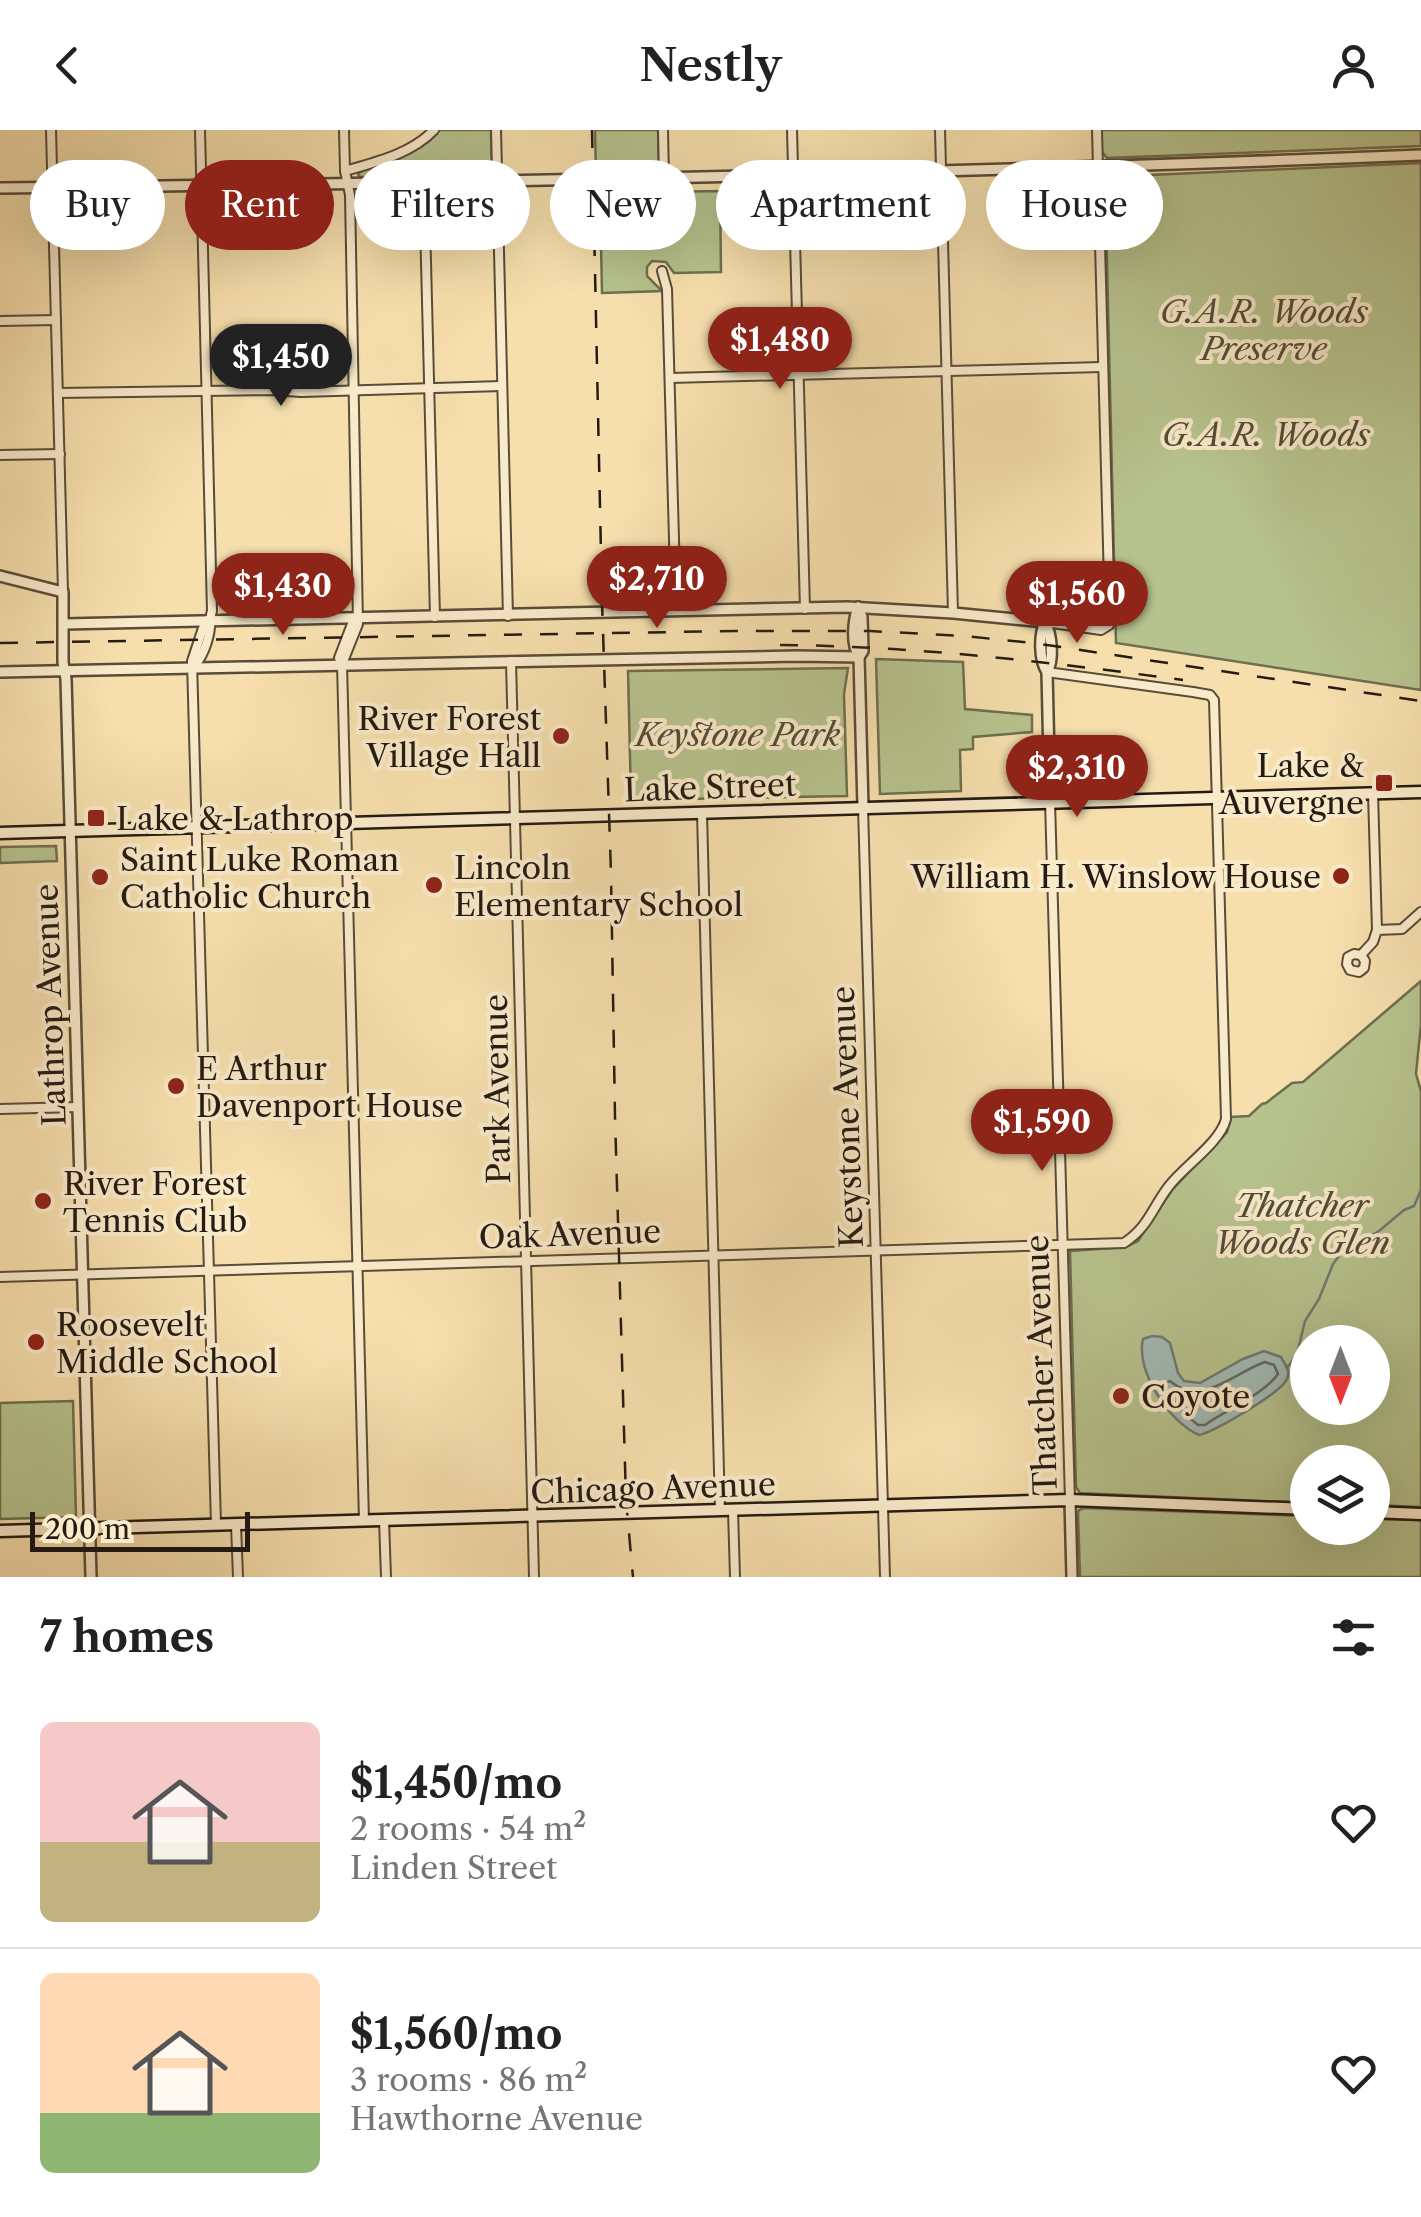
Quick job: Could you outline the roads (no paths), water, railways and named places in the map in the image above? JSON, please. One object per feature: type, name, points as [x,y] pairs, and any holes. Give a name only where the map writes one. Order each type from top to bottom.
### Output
[{"type":"main road","name":"Lake Street","points":[[0,833],[1421,792]]},
{"type":"main road","name":"Chicago Avenue","points":[[0,1532],[1070,1500],[1290,1509]]},
{"type":"main road","points":[[1390,1513],[1421,1514]]},
{"type":"street","name":"Lathrop Avenue","points":[[51,130],[52,160]]},
{"type":"street","points":[[200,130],[201,160]]},
{"type":"street","points":[[344,130],[358,618],[352,624],[340,658],[364,1521]]},
{"type":"street","points":[[345,171],[400,152],[434,130]]},
{"type":"street","points":[[496,130],[497,160]]},
{"type":"street","points":[[663,130],[664,160]]},
{"type":"street","points":[[792,130],[793,160]]},
{"type":"street","points":[[940,130],[941,160]]},
{"type":"street","points":[[1097,130],[1098,160]]},
{"type":"street","points":[[1163,164],[1421,154]]},
{"type":"street","points":[[334,183],[354,183]]},
{"type":"street","points":[[0,188],[30,188]]},
{"type":"street","name":"Lathrop Avenue","points":[[54,250],[62,662],[66,671],[90,1577]]},
{"type":"street","points":[[203,250],[212,610],[192,661],[216,1525]]},
{"type":"street","points":[[425,250],[435,616]]},
{"type":"street","points":[[499,250],[508,616]]},
{"type":"street","points":[[795,250],[805,609]]},
{"type":"street","points":[[943,250],[953,613]]},
{"type":"street","points":[[64,624],[858,607],[1105,628],[1110,621],[1100,250]]},
{"type":"street","points":[[662,271],[667,289],[676,611]]},
{"type":"street","points":[[0,321],[56,320]]},
{"type":"street","points":[[670,378],[1102,367]]},
{"type":"street","points":[[58,393],[502,386]]},
{"type":"street","points":[[0,455],[60,454]]},
{"type":"street","points":[[0,576],[63,592]]},
{"type":"street","name":"Keystone Avenue","points":[[858,607],[854,618],[855,652],[859,656],[885,1577]]},
{"type":"street","name":"Thatcher Avenue","points":[[1045,622],[1049,630],[1050,666],[1046,672],[1072,1577]]},
{"type":"street","points":[[0,672],[859,656]]},
{"type":"street","name":"Park Avenue","points":[[510,660],[534,1577]]},
{"type":"street","points":[[1046,672],[1213,697],[1217,797]]},
{"type":"street","points":[[1361,955],[1373,942],[1377,930],[1373,793]]},
{"type":"street","name":"Oak Avenue","points":[[0,1277],[1124,1243],[1138,1234],[1170,1185],[1221,1131],[1226,1119],[1217,797]]},
{"type":"street","points":[[702,813],[720,1510]]},
{"type":"street","points":[[1377,930],[1397,930],[1421,912]]},
{"type":"street","points":[[0,1109],[78,1108]]},
{"type":"street","points":[[733,1510],[735,1577]]},
{"type":"street","points":[[384,1520],[386,1577]]},
{"type":"street","points":[[236,1525],[238,1577]]},
{"type":"water","points":[[1152,1336],[1170,1343],[1184,1381],[1200,1383],[1264,1351],[1281,1357],[1288,1376],[1260,1402],[1199,1435],[1166,1408],[1150,1380],[1142,1352],[1143,1339]]},
{"type":"waterway","points":[[1287,1368],[1297,1354],[1305,1321],[1342,1252],[1414,1206],[1421,1190]]},
{"type":"railway","points":[[592,130],[615,1117],[626,1500],[633,1577]]},
{"type":"railway","points":[[0,643],[870,631],[1034,643],[1421,701]]},
{"type":"railway","points":[[780,645],[982,656],[1183,680]]},
{"type":"place","name":"River Forest Village Hall","points":[[561,736]]},
{"type":"place","name":"Lake & Auvergne","points":[[1384,783]]},
{"type":"place","name":"Lake & Lathrop","points":[[96,818]]},
{"type":"place","name":"William H. Winslow House","points":[[1341,876]]},
{"type":"place","name":"Saint Luke Roman Catholic Church","points":[[100,877]]},
{"type":"place","name":"Lincoln Elementary School","points":[[434,885]]},
{"type":"place","name":"E Arthur Davenport House","points":[[176,1086]]},
{"type":"place","name":"River Forest Tennis Club","points":[[43,1201]]},
{"type":"place","name":"Roosevelt Middle School","points":[[36,1342]]},
{"type":"place","name":"Coyote","points":[[1121,1396]]},
{"type":"park label","name":"G.A.R. Woods Preserve","points":[[1264,330]]},
{"type":"park label","name":"G.A.R. Woods","points":[[1266,434]]},
{"type":"park label","name":"Keystone Park","points":[[738,734]]},
{"type":"park label","name":"Thatcher Woods Glen","points":[[1302,1224]]}]
